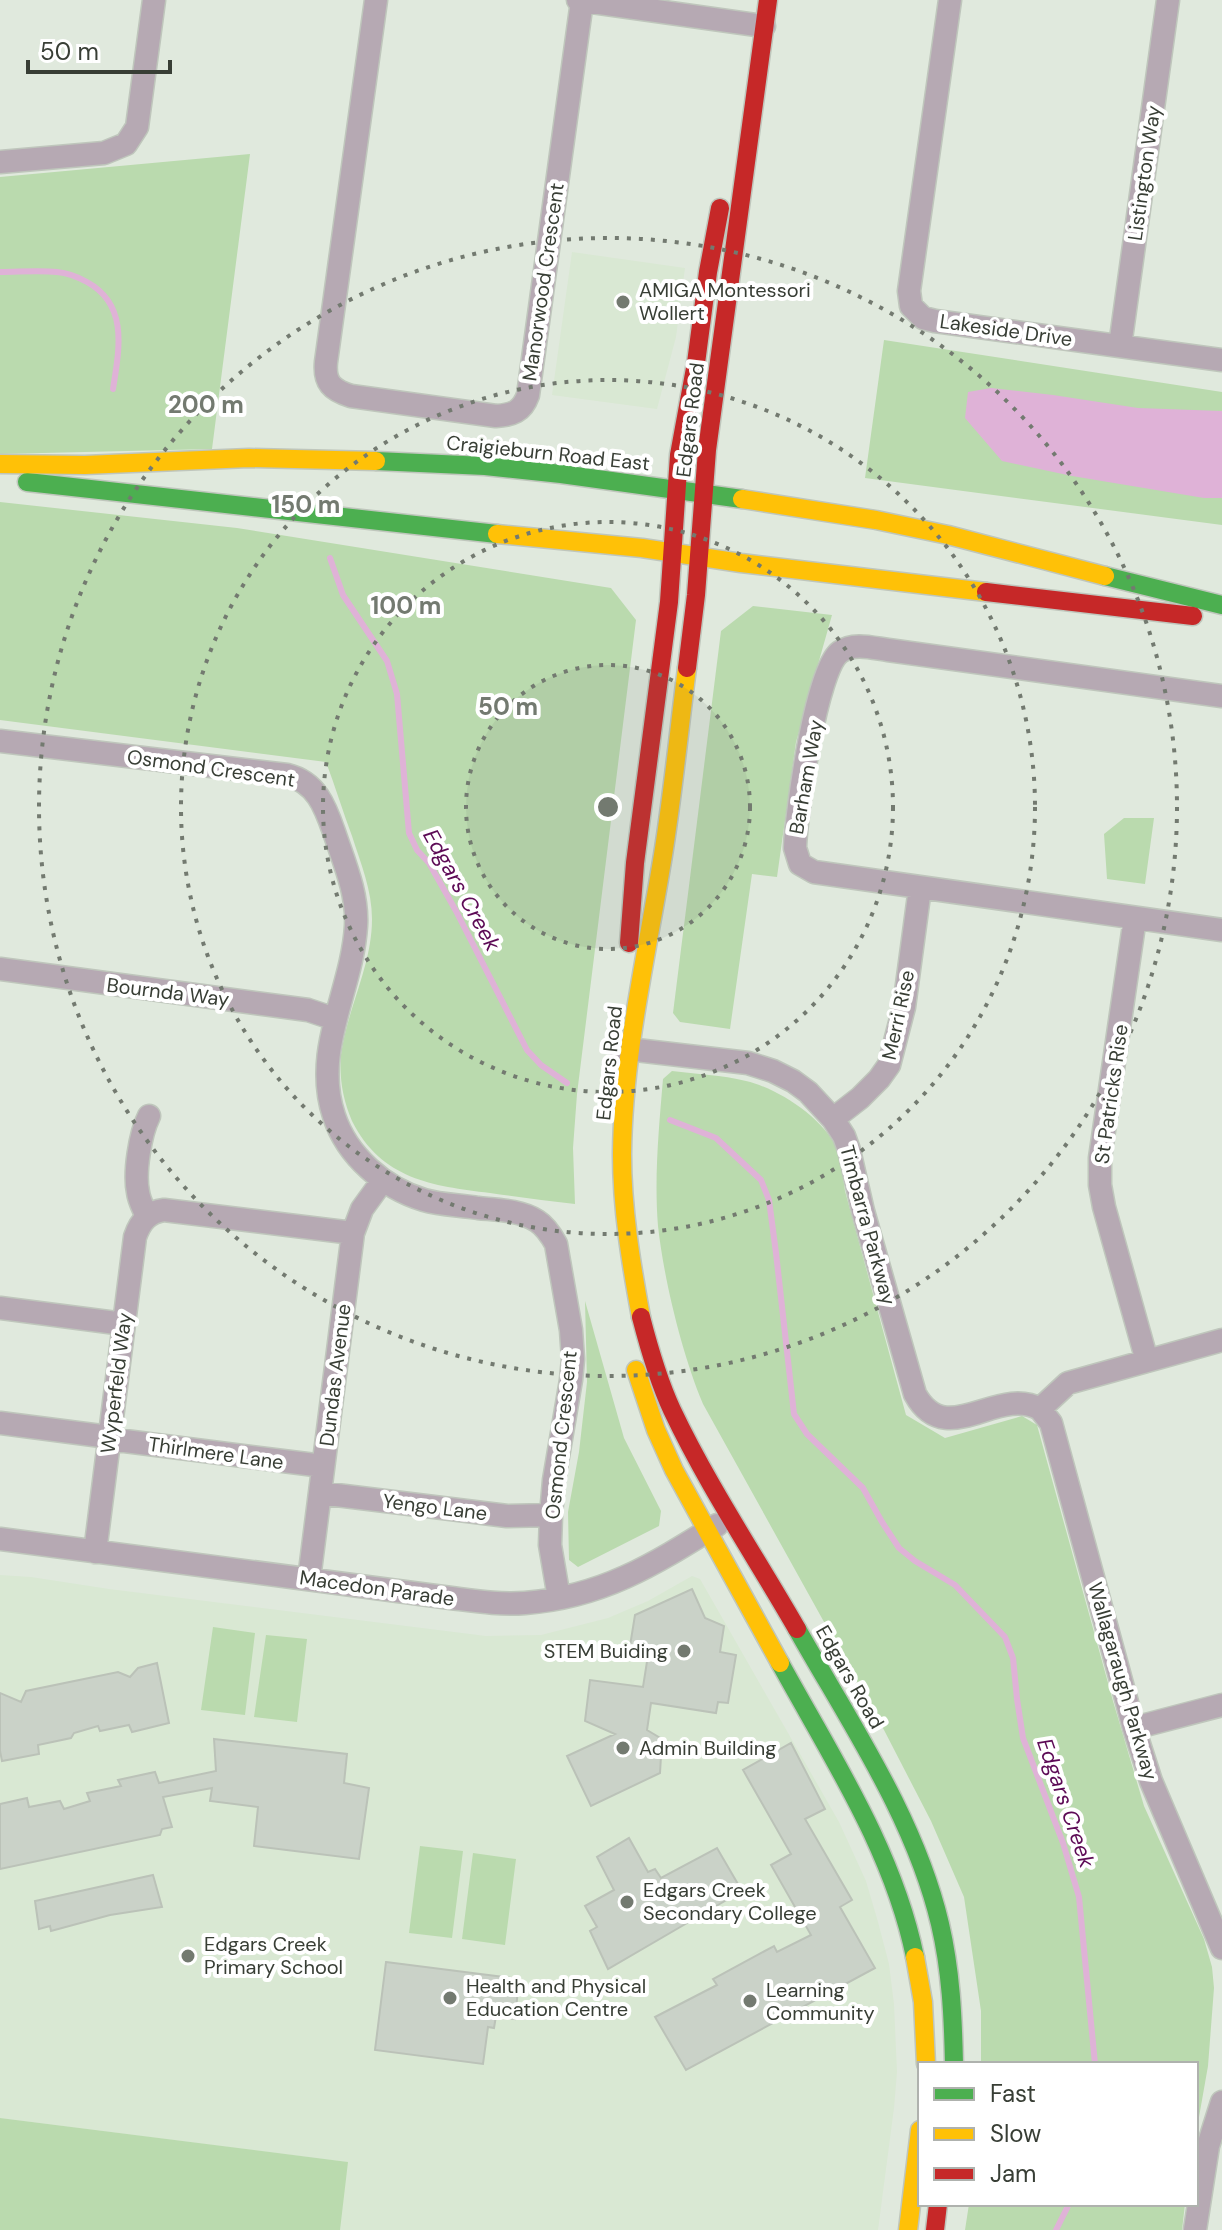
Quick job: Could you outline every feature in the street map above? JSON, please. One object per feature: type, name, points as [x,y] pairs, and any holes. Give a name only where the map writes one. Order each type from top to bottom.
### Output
[{"type":"main road","name":"Edgars Road","points":[[625,1325],[615,1262],[609,1194],[609,1144],[624,1048],[663,854],[699,558],[749,28],[746,0]]},
{"type":"main road","name":"Edgars Road","points":[[749,28],[768,0]]},
{"type":"main road","name":"Edgars Road","points":[[723,186],[676,489],[669,602],[635,863],[628,957],[622,1156],[628,1250],[641,1318],[672,1409],[730,1517],[856,1732],[911,1835],[925,1873],[945,1950],[953,2005],[954,2062]]},
{"type":"main road","name":"Craigieburn Road East","points":[[0,464],[85,465],[249,458],[485,466],[703,493],[948,535],[1222,605]]},
{"type":"main road","points":[[0,479],[642,548],[699,558],[1222,619]]},
{"type":"main road","points":[[630,1350],[656,1430],[707,1531],[874,1833],[896,1886],[918,1967],[925,2010],[926,2062]]},
{"type":"main road","points":[[908,2230],[918,2147]]},
{"type":"main road","points":[[935,2230],[938,2206]]},
{"type":"street","points":[[0,162],[104,153],[126,144],[137,127],[154,0]]},
{"type":"street","name":"Manorwood Crescent","points":[[376,0],[326,379],[333,389],[351,396],[496,416],[515,413],[525,404],[528,395],[580,0]]},
{"type":"street","points":[[580,0],[749,28]]},
{"type":"street","name":"Lakeside Drive","points":[[950,0],[909,291],[911,306],[923,318],[935,321],[1222,360]]},
{"type":"street","name":"Listington Way","points":[[1120,346],[1168,0]]},
{"type":"street","name":"Barham Way","points":[[1222,696],[858,646],[843,649],[832,660],[808,745],[795,831],[797,858],[800,864],[814,872],[1222,930]]},
{"type":"street","name":"Osmond Crescent","points":[[0,745],[287,775],[304,781],[314,789],[327,811],[356,903],[354,946],[329,1046],[327,1074],[329,1099],[343,1137],[354,1154],[402,1192],[424,1200],[526,1215],[539,1222],[556,1244],[573,1359],[551,1515],[550,1545],[559,1598]]},
{"type":"street","name":"Merri Rise","points":[[833,1119],[860,1098],[889,1065],[904,1007],[920,888]]},
{"type":"street","name":"St Patricks Rise","points":[[1135,918],[1100,1158],[1100,1185],[1147,1361]]},
{"type":"street","name":"Bournda Way","points":[[0,969],[308,1010],[335,1019]]},
{"type":"street","name":"Timbarra Parkway","points":[[624,1048],[748,1063],[773,1071],[808,1092],[844,1136],[920,1403],[935,1415],[943,1417],[959,1417],[1021,1402],[1040,1409]]},
{"type":"street","points":[[149,1116],[142,1136],[137,1182],[138,1196],[147,1217],[158,1210],[170,1210],[353,1233]]},
{"type":"street","name":"Dundas Avenue","points":[[309,1579],[353,1233],[362,1209],[383,1180]]},
{"type":"street","name":"Wyperfeld Way","points":[[95,1552],[135,1237],[147,1217]]},
{"type":"street","points":[[0,1308],[124,1324]]},
{"type":"street","points":[[1040,1409],[1068,1383],[1222,1340]]},
{"type":"street","name":"Wallagaraugh Parkway","points":[[1040,1409],[1051,1423],[1134,1728],[1157,1796],[1217,1919],[1222,1948]]},
{"type":"street","name":"Thirlmere Lane","points":[[0,1423],[323,1466]]},
{"type":"street","name":"Yengo Lane","points":[[320,1493],[507,1516],[551,1515]]},
{"type":"street","name":"Macedon Parade","points":[[2,1540],[503,1603],[524,1603],[597,1590],[625,1578],[730,1517]]},
{"type":"street","points":[[1134,1728],[1222,1705]]},
{"type":"street","points":[[1195,2230],[1208,2146],[1222,2102]]},
{"type":"shaded area","name":"AMIGA Montessori Wollert","points":[[572,252],[685,268],[676,337],[657,409],[552,395]]},
{"type":"shaded area","points":[[991,388],[1138,408],[1222,411],[1222,498],[1204,498],[1072,476],[1002,461],[965,418],[968,392]]},
{"type":"shaded area","points":[[0,1575],[486,1636],[541,1635],[608,1618],[648,1601],[692,1576],[700,1579],[839,1822],[866,1881],[878,1922],[889,1964],[897,2072],[878,2230],[339,2230],[347,2162],[0,2118]]},
{"type":"green space","points":[[250,154],[212,449],[0,454],[0,177]]},
{"type":"green space","points":[[884,340],[1222,392],[1222,525],[865,478]]},
{"type":"green space","points":[[0,502],[237,528],[611,588],[636,620],[577,1094],[573,1148],[575,1204],[448,1187],[410,1176],[378,1156],[352,1121],[342,1089],[341,1055],[368,954],[372,908],[362,867],[326,762],[0,720]]},
{"type":"green space","points":[[753,606],[832,615],[796,742],[777,877],[752,874],[730,1029],[680,1022],[673,1013],[721,631]]},
{"type":"green space","points":[[1124,818],[1154,818],[1145,884],[1107,879],[1104,834]]},
{"type":"green space","points":[[672,1071],[728,1077],[758,1085],[798,1106],[831,1137],[839,1154],[845,1191],[906,1415],[945,1438],[1022,1416],[1037,1425],[1144,1806],[1204,1939],[1212,1967],[1214,1988],[1208,2066],[1198,2123],[1198,2062],[981,2062],[981,2011],[964,1897],[931,1821],[884,1730],[703,1404],[688,1363],[675,1316],[658,1226],[658,1152],[663,1079]]},
{"type":"green space","points":[[585,1301],[624,1438],[661,1511],[659,1526],[578,1567],[569,1560],[568,1512],[587,1382]]},
{"type":"green space","points":[[213,1627],[255,1633],[245,1715],[201,1710]]},
{"type":"green space","points":[[266,1635],[307,1639],[297,1722],[254,1717]]},
{"type":"green space","points":[[420,1846],[463,1851],[452,1938],[409,1933]]},
{"type":"green space","points":[[473,1853],[516,1859],[505,1945],[462,1939]]},
{"type":"green space","points":[[0,2118],[348,2162],[340,2230],[0,2230]]},
{"type":"green space","points":[[969,2206],[1185,2206],[1182,2230],[965,2230]]},
{"type":"building","points":[[692,1589],[705,1618],[724,1626],[720,1652],[736,1655],[728,1703],[718,1702],[716,1713],[651,1703],[647,1730],[662,1739],[660,1773],[591,1806],[567,1756],[615,1734],[585,1721],[590,1680],[643,1687],[649,1649],[630,1646],[635,1615]]},
{"type":"building","points":[[157,1663],[169,1723],[132,1732],[129,1725],[100,1731],[98,1726],[74,1733],[71,1738],[38,1745],[39,1754],[2,1761],[0,1693],[21,1702],[26,1691],[118,1672],[130,1677],[138,1668]]},
{"type":"building","points":[[214,1739],[347,1754],[344,1783],[369,1788],[359,1859],[254,1846],[258,1807],[210,1801],[212,1788],[163,1797],[172,1827],[162,1829],[160,1835],[0,1869],[0,1804],[27,1798],[29,1807],[60,1801],[64,1809],[90,1801],[87,1793],[121,1786],[118,1780],[155,1772],[159,1783],[216,1771]]},
{"type":"building","name":"Learning Community","points":[[791,1743],[825,1809],[805,1819],[852,1900],[840,1907],[875,1968],[686,2070],[655,2017],[717,1985],[713,1979],[774,1946],[777,1952],[811,1935],[771,1865],[791,1854],[743,1770]]},
{"type":"building","points":[[629,1838],[648,1872],[655,1869],[661,1878],[717,1848],[742,1891],[608,1969],[590,1931],[597,1927],[585,1906],[614,1890],[597,1857]]},
{"type":"building","points":[[153,1875],[162,1907],[110,1915],[51,1931],[50,1926],[39,1929],[35,1901]]},
{"type":"building","name":"Health and Physical Education Centre","points":[[386,1962],[519,1979],[515,2019],[496,2016],[494,2028],[488,2027],[483,2064],[375,2050]]},
{"type":"waterway","name":"Edgars Creek","points":[[0,272],[65,273],[84,280],[100,292],[110,303],[118,330],[113,389]]},
{"type":"waterway","name":"Edgars Creek","points":[[330,558],[343,595],[387,661],[397,694],[409,833],[456,911],[527,1050],[541,1065],[567,1083]]},
{"type":"waterway","name":"Edgars Creek","points":[[670,1120],[716,1138],[761,1180],[769,1200],[794,1414],[807,1434],[863,1488],[899,1548],[955,1585],[1005,1637],[1013,1658],[1023,1738],[1063,1843],[1079,1897],[1095,2062]]},
{"type":"waterway","name":"Edgars Creek","points":[[1056,2230],[1068,2206]]},
{"type":"traffic: fast","points":[[376,461],[485,466],[742,499]]},
{"type":"traffic: fast","points":[[27,482],[497,534]]},
{"type":"traffic: fast","points":[[1105,576],[1222,605]]},
{"type":"traffic: fast","points":[[797,1629],[879,1772],[915,1846],[929,1885],[947,1959],[954,2062]]},
{"type":"traffic: fast","points":[[780,1663],[876,1842],[892,1879],[915,1957]]},
{"type":"traffic: slow","points":[[0,464],[85,465],[249,458],[376,461]]},
{"type":"traffic: slow","points":[[742,499],[948,535],[1105,576]]},
{"type":"traffic: slow","points":[[497,534],[642,548],[986,592]]},
{"type":"traffic: slow","points":[[641,1317],[624,1195],[623,1116],[631,1041],[667,832],[687,668]]},
{"type":"traffic: slow","points":[[636,1370],[656,1430],[674,1470],[780,1663]]},
{"type":"traffic: slow","points":[[915,1957],[923,2002],[926,2062]]},
{"type":"traffic: slow","points":[[908,2230],[918,2147]]},
{"type":"traffic: jam","points":[[687,668],[707,450],[768,0]]},
{"type":"traffic: jam","points":[[629,943],[635,863],[669,602],[679,455],[720,208]]},
{"type":"traffic: jam","points":[[986,592],[1193,616]]},
{"type":"traffic: jam","points":[[641,1317],[672,1410],[716,1493],[797,1629]]},
{"type":"traffic: jam","points":[[935,2230],[938,2206]]},
{"type":"place","name":"AMIGA Montessori Wollert","points":[[623,302]]},
{"type":"place","name":"STEM Buiding","points":[[684,1651]]},
{"type":"place","name":"Admin Building","points":[[623,1748]]},
{"type":"place","name":"Edgars Creek Secondary College","points":[[627,1902]]},
{"type":"place","name":"Edgars Creek Primary School","points":[[188,1956]]},
{"type":"place","name":"Health and Physical Education Centre","points":[[450,1998]]},
{"type":"place","name":"Learning Community","points":[[750,2001]]}]
